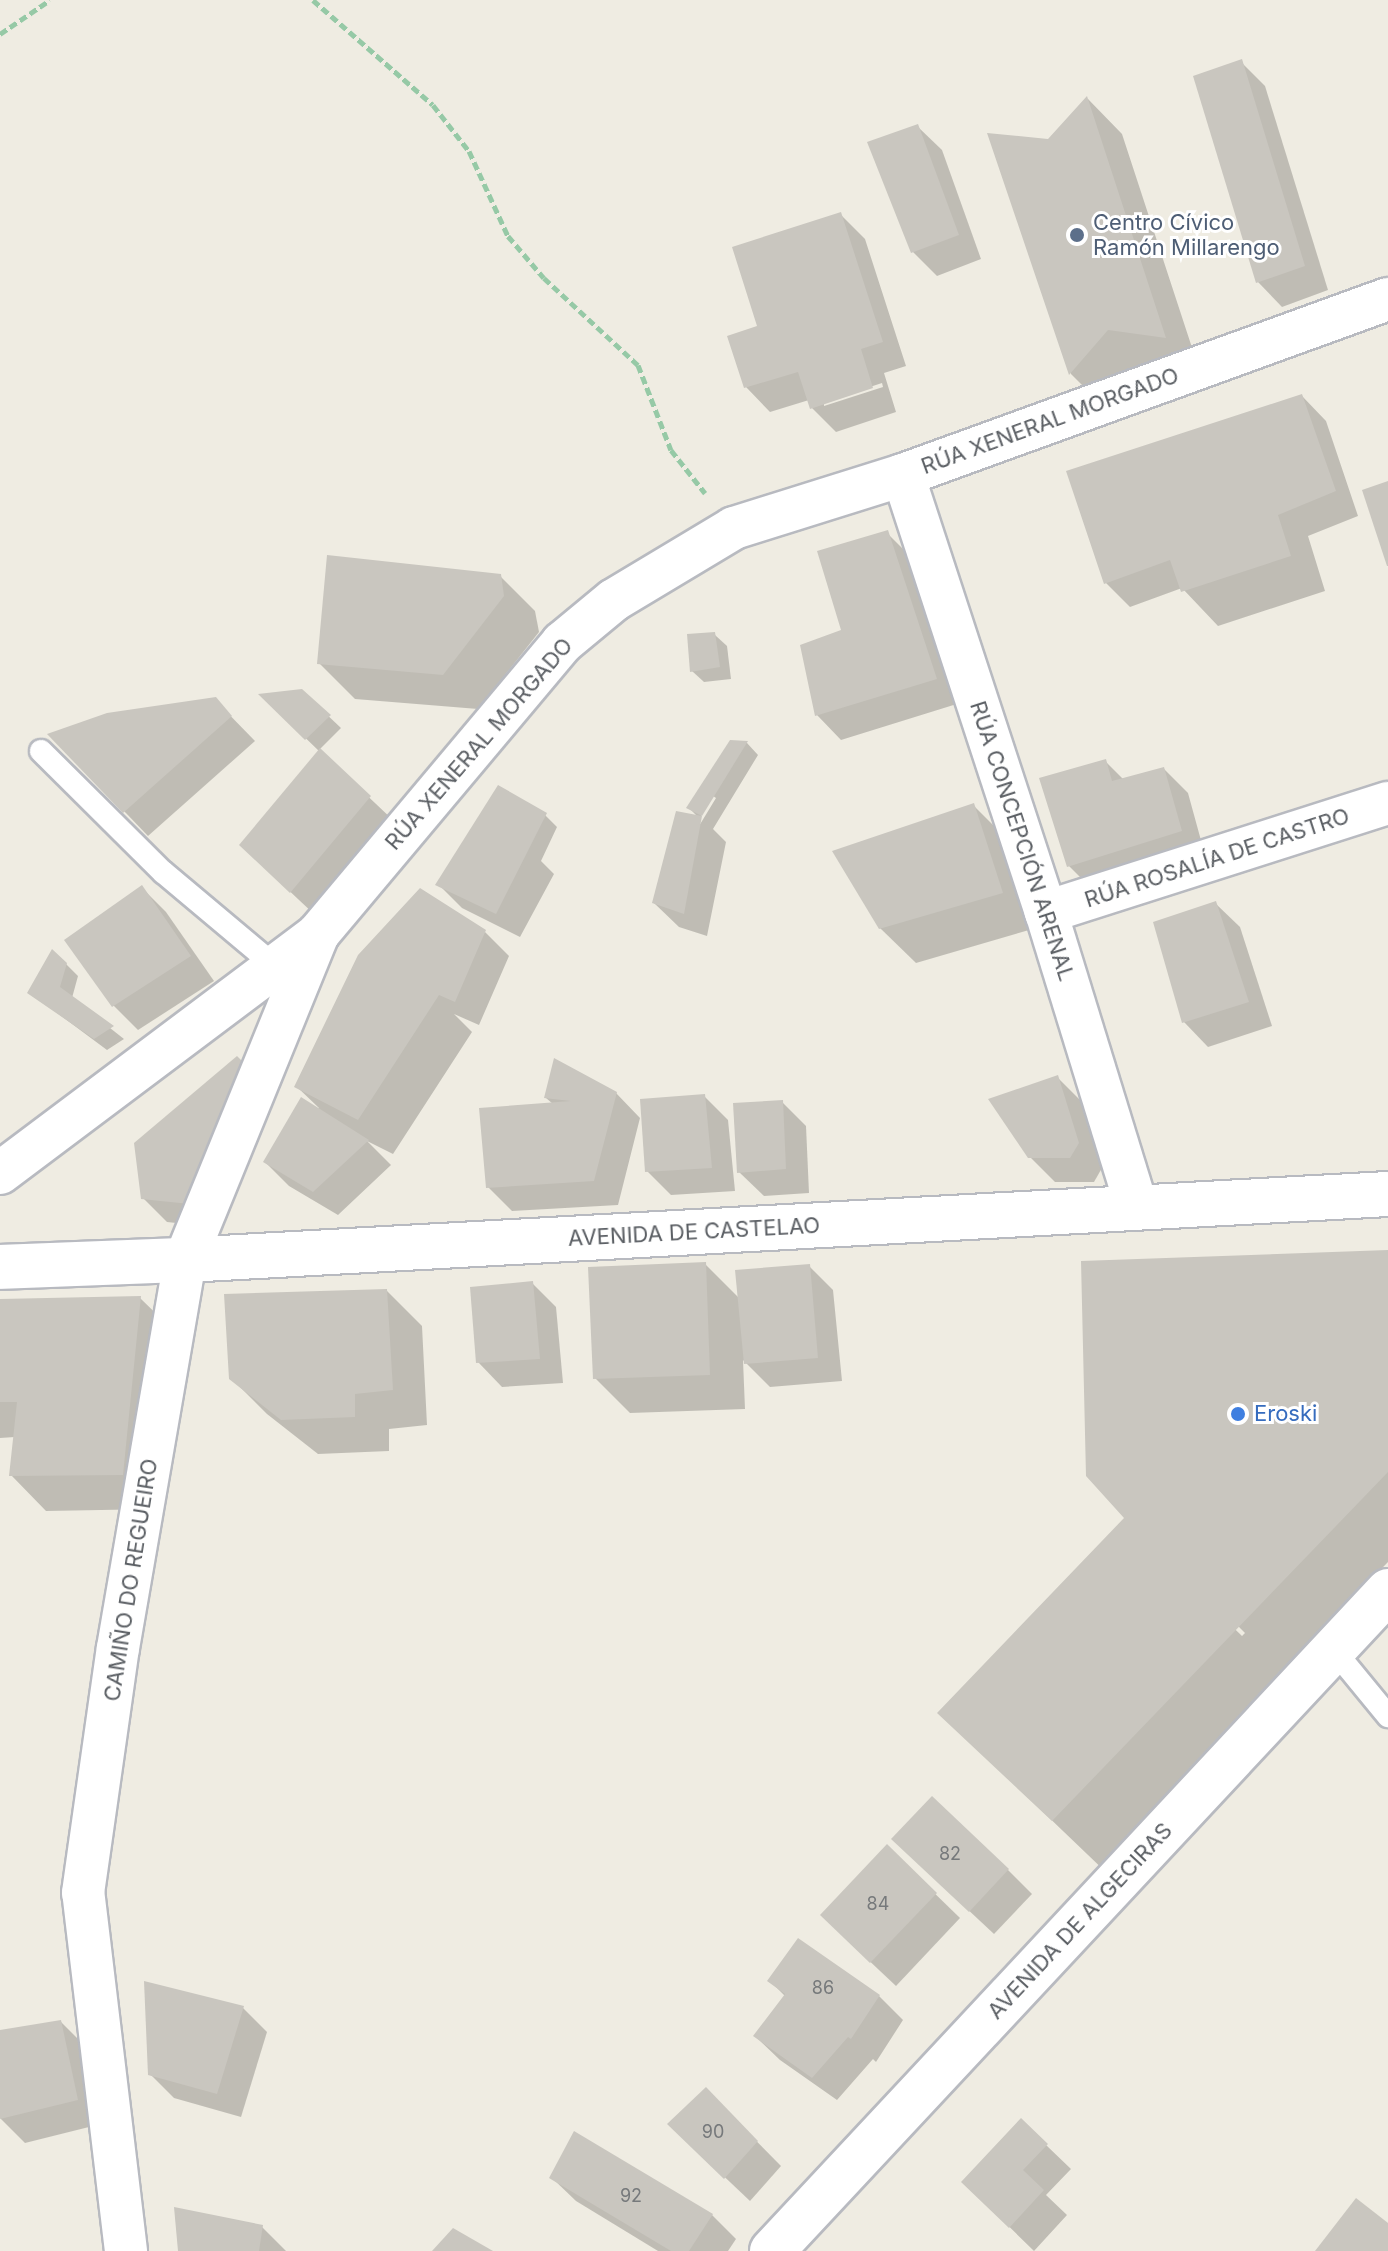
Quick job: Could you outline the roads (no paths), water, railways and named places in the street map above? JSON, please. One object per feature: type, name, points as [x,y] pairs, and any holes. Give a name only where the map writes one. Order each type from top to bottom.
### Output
[{"type":"street","name":"RÚA XENERAL MORGADO","points":[[0,1173],[318,934],[562,643],[614,600],[734,528],[903,475],[1388,299]]},
{"type":"street","name":"RÚA CONCEPCIÓN ARENAL","points":[[903,475],[1046,912],[1137,1208]]},
{"type":"street","name":"RÚA ROSALÍA DE CASTRO","points":[[1046,912],[1388,803]]},
{"type":"street","name":"CAMIÑO DO REGUEIRO","points":[[126,2251],[83,1893],[118,1648],[185,1260],[318,934]]},
{"type":"street","name":"AVENIDA DE CASTELAO","points":[[0,1267],[185,1260],[1388,1194]]},
{"type":"street","name":"AVENIDA DE ALGECIRAS","points":[[772,2251],[1388,1591]]},
{"type":"lane","points":[[41,751],[163,872],[274,965]]},
{"type":"lane","points":[[1333,1649],[1388,1716]]},
{"type":"place","name":"Centro Cívico Ramón Millarengo","points":[[1077,235]]},
{"type":"place","name":"Eroski","points":[[1238,1414]]}]
